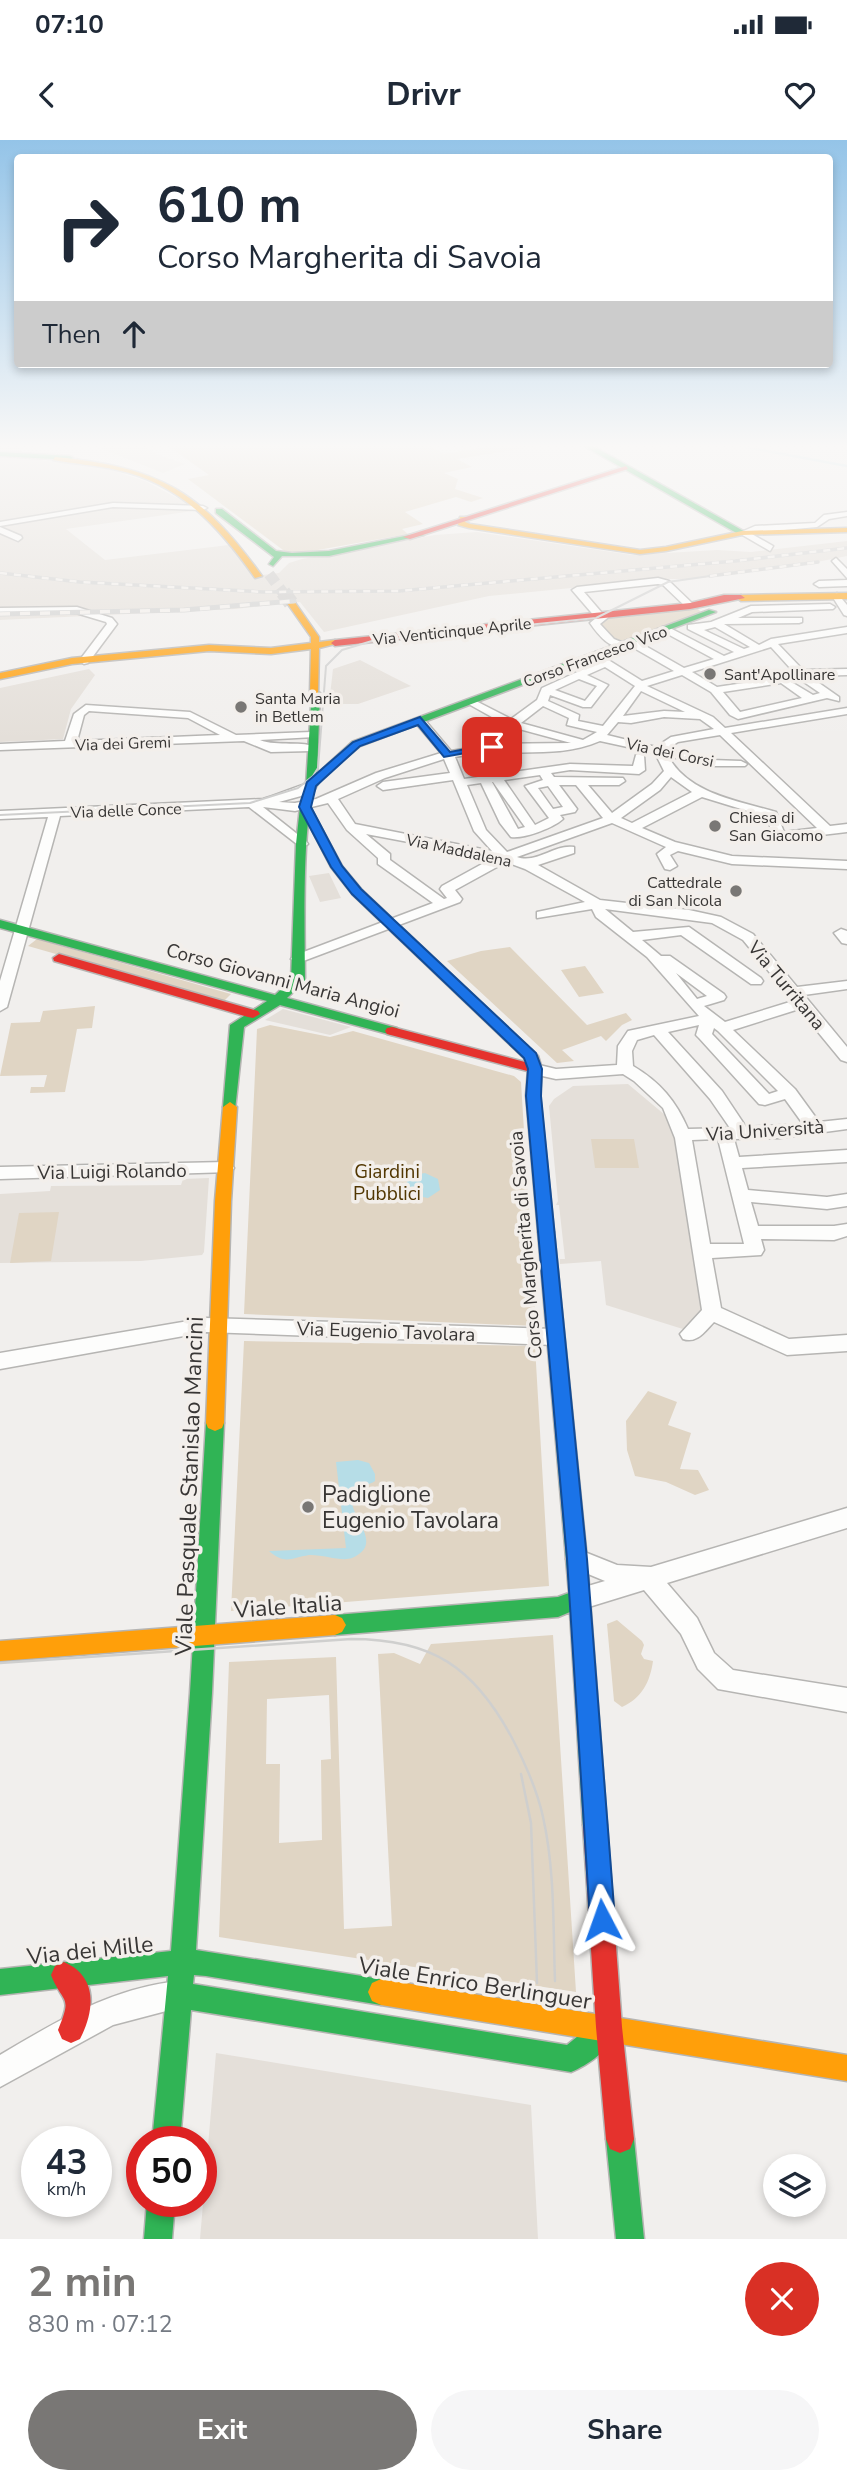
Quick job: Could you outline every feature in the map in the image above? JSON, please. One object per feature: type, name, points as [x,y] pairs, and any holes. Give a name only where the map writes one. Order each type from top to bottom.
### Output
[{"type":"main road","points":[[241,544],[265,567]]},
{"type":"main road","points":[[243,544],[265,567]]},
{"type":"main road","points":[[265,567],[310,554],[367,544]]},
{"type":"main road","points":[[580,544],[633,552],[667,551],[688,544]]},
{"type":"main road","name":"Corso Francesco Vico","points":[[598,616],[692,605],[724,598],[836,599]]},
{"type":"main road","name":"Corso Francesco Vico","points":[[311,785],[356,744],[470,702],[544,682],[666,629],[715,619],[742,602],[836,599]]},
{"type":"main road","points":[[285,604],[315,637],[316,647]]},
{"type":"main road","points":[[692,605],[706,608],[715,619]]},
{"type":"main road","name":"Via Venticinque Aprile","points":[[91,661],[209,648],[271,651],[598,616]]},
{"type":"main road","name":"Viale Pasquale Stanislao Mancini","points":[[167,2126],[184,1962],[206,1635],[225,1168],[237,1025],[276,1001],[298,981],[302,844],[305,807],[311,785],[316,647]]},
{"type":"main road","points":[[0,676],[51,664],[91,661]]},
{"type":"main road","points":[[0,682],[91,661]]},
{"type":"main road","points":[[305,807],[337,867],[357,892],[531,1056],[535,1069]]},
{"type":"main road","points":[[301,870],[309,864],[323,863],[337,867]]},
{"type":"main road","name":"Corso Giovanni Maria Angioi","points":[[0,924],[21,944],[253,1014]]},
{"type":"main road","name":"Corso Giovanni Maria Angioi","points":[[21,944],[276,1001],[535,1069]]},
{"type":"main road","name":"Corso Margherita di Savoia","points":[[535,1069],[533,1096],[577,1559],[609,2027],[630,2239]]},
{"type":"main road","name":"Viale Italia","points":[[0,1651],[558,1607],[579,1599]]},
{"type":"main road","name":"Viale Enrico Berlinguer","points":[[184,1962],[609,2027]]},
{"type":"main road","name":"Via dei Mille","points":[[0,1982],[184,1962]]},
{"type":"main road","points":[[64,1975],[75,1984],[81,1997],[79,2016],[71,2030]]},
{"type":"main road","name":"Viale Enrico Berlinguer","points":[[179,1995],[571,2059],[609,2027]]},
{"type":"main road","points":[[609,2027],[847,2068]]},
{"type":"main road","points":[[158,2239],[160,2217]]},
{"type":"street","points":[[763,544],[770,548]]},
{"type":"street","points":[[836,561],[847,575]]},
{"type":"street","points":[[692,605],[666,583],[658,581],[577,590],[598,616],[596,625],[611,641],[627,644],[683,670],[720,694],[731,711],[738,716],[827,695]]},
{"type":"street","points":[[715,619],[751,609],[777,609],[836,599]]},
{"type":"street","points":[[715,619],[788,621],[836,599]]},
{"type":"street","points":[[253,805],[265,803],[281,808],[305,807],[332,800],[345,790],[380,776],[448,755],[492,747],[565,750],[601,733],[641,686],[771,642],[844,630],[836,599]]},
{"type":"street","points":[[777,609],[803,636]]},
{"type":"street","points":[[0,611],[77,610],[109,620],[112,624],[91,661]]},
{"type":"street","points":[[715,619],[758,648]]},
{"type":"street","points":[[689,626],[741,652]]},
{"type":"street","points":[[666,629],[721,658]]},
{"type":"street","points":[[771,644],[800,673],[847,709]]},
{"type":"street","points":[[599,660],[641,686],[705,717],[723,730],[828,831]]},
{"type":"street","name":"Corso Francesco Vico","points":[[544,682],[560,681],[577,675],[599,660]]},
{"type":"street","points":[[800,673],[847,672]]},
{"type":"street","points":[[512,724],[542,702],[544,682],[587,705],[603,684],[577,675]]},
{"type":"street","points":[[667,675],[699,691],[783,680],[811,699]]},
{"type":"street","points":[[560,681],[596,695]]},
{"type":"street","points":[[470,702],[512,724],[582,743]]},
{"type":"street","name":"Via dei Corsi","points":[[542,702],[575,717],[570,723],[660,753],[710,763],[741,764]]},
{"type":"street","points":[[70,744],[79,714],[86,708],[190,715],[242,739]]},
{"type":"street","points":[[608,751],[640,757],[660,753],[675,739],[847,709]]},
{"type":"street","points":[[613,718],[631,720],[664,714],[705,717],[731,711]]},
{"type":"street","points":[[420,720],[448,755],[480,831],[505,857]]},
{"type":"street","name":"Via dei Gremi","points":[[0,747],[242,739],[271,749],[311,741]]},
{"type":"street","points":[[491,778],[506,823],[515,834],[536,828],[557,820],[531,786],[548,773],[565,750]]},
{"type":"street","points":[[660,753],[670,771],[701,793],[772,815],[779,836],[777,847],[781,863]]},
{"type":"street","points":[[548,773],[580,782],[639,770],[640,757]]},
{"type":"street","points":[[299,959],[455,899],[447,889],[505,857],[612,819],[656,787],[670,771]]},
{"type":"street","points":[[345,790],[407,781],[548,773],[618,775]]},
{"type":"street","points":[[548,773],[571,809],[550,813]]},
{"type":"street","points":[[593,800],[619,789],[618,775]]},
{"type":"street","points":[[580,782],[612,819],[677,846],[732,860],[781,863],[822,849]]},
{"type":"street","points":[[253,805],[277,800],[311,785]]},
{"type":"street","points":[[634,828],[652,816],[701,793]]},
{"type":"street","points":[[332,800],[351,827],[385,857],[383,861],[441,903]]},
{"type":"street","points":[[253,805],[302,844]]},
{"type":"street","name":"Via delle Conce","points":[[1,815],[253,805]]},
{"type":"street","points":[[0,1007],[21,944],[55,813]]},
{"type":"street","name":"Via Maddalena","points":[[351,827],[505,857],[527,865],[596,904],[601,914],[652,954],[694,1004],[789,1093],[816,1128]]},
{"type":"street","points":[[536,828],[558,838]]},
{"type":"street","points":[[828,831],[847,828]]},
{"type":"street","points":[[822,849],[828,831]]},
{"type":"street","points":[[779,836],[822,849],[847,863]]},
{"type":"street","points":[[670,866],[663,854],[677,846]]},
{"type":"street","points":[[527,865],[569,850]]},
{"type":"street","points":[[542,915],[596,904]]},
{"type":"street","name":"Via Turritana","points":[[596,904],[689,914],[716,920],[741,932],[799,997],[847,1057]]},
{"type":"street","points":[[629,937],[684,930],[755,981]]},
{"type":"street","points":[[707,945],[741,932]]},
{"type":"street","points":[[652,954],[667,960],[719,997],[694,1004]]},
{"type":"street","points":[[626,1069],[622,1059],[630,1037],[638,1032],[716,1024],[799,997],[847,985]]},
{"type":"street","points":[[716,1024],[704,1035],[765,1100],[789,1093]]},
{"type":"street","points":[[657,1029],[716,1095],[734,1134],[733,1163],[755,1250],[704,1256]]},
{"type":"street","points":[[535,1069],[556,1074],[626,1069],[640,1077],[670,1106],[682,1135],[712,1312]]},
{"type":"street","points":[[750,1081],[770,1075]]},
{"type":"street","name":"Via Università","points":[[682,1135],[734,1134],[847,1124]]},
{"type":"street","points":[[733,1163],[847,1156]]},
{"type":"street","name":"Via Luigi Rolando","points":[[0,1174],[225,1168]]},
{"type":"street","points":[[741,1195],[827,1202],[847,1200]]},
{"type":"street","points":[[752,1232],[834,1233],[847,1230]]},
{"type":"street","points":[[690,1334],[712,1312]]},
{"type":"street","points":[[712,1312],[787,1347],[847,1343]]},
{"type":"street","name":"Via Eugenio Tavolara","points":[[0,1361],[206,1325],[554,1337]]},
{"type":"street","points":[[579,1599],[647,1576],[847,1518]]},
{"type":"street","points":[[577,1559],[617,1575],[647,1576],[689,1626],[714,1671],[727,1681],[847,1700]]},
{"type":"street","points":[[0,2072],[71,2030],[137,2001],[156,1996],[179,1995]]},
{"type":"shaded area","points":[[0,544],[85,544],[105,560],[229,545],[253,576],[279,573],[289,563],[302,559],[385,544],[558,544],[632,555],[717,550],[751,552],[821,544],[847,544],[847,556],[797,566],[691,579],[663,579],[489,596],[324,632],[300,602],[235,609],[0,620]]},
{"type":"shaded area","points":[[360,660],[411,686],[358,704],[329,704],[333,669]]},
{"type":"shaded area","points":[[89,669],[95,675],[71,709],[63,739],[0,742],[0,688]]},
{"type":"shaded area","points":[[329,873],[341,898],[320,902],[309,876]]},
{"type":"shaded area","points":[[283,1009],[351,1027],[330,1035],[265,1020]]},
{"type":"shaded area","points":[[628,1084],[671,1120],[701,1263],[704,1312],[686,1330],[606,1305],[601,1261],[560,1264],[560,1259],[565,1259],[559,1205],[556,1205],[558,1201],[549,1106],[554,1099],[573,1086]]},
{"type":"shaded area","points":[[209,1178],[202,1255],[141,1261],[0,1263],[0,1194],[50,1191],[51,1186],[181,1185],[183,1179]]},
{"type":"shaded area","points":[[216,2053],[531,2105],[538,2239],[200,2239],[202,2217],[217,2217],[217,2126],[210,2126]]},
{"type":"green space","points":[[275,544],[352,544],[301,553],[287,553]]},
{"type":"green space","points":[[698,609],[702,613],[621,643],[610,638],[600,626],[608,617]]},
{"type":"green space","points":[[37,939],[231,994],[223,1002],[28,946]]},
{"type":"green space","points":[[510,947],[587,1025],[626,1013],[632,1020],[622,1025],[606,1041],[601,1036],[562,1050],[574,1061],[557,1063],[447,961],[481,951]]},
{"type":"green space","points":[[585,966],[604,993],[579,997],[561,970]]},
{"type":"green space","points":[[95,1006],[92,1028],[77,1029],[65,1092],[30,1093],[31,1087],[44,1087],[47,1075],[0,1076],[11,1023],[40,1022],[43,1011]]},
{"type":"green space","name":"Giardini Pubblici","points":[[270,1025],[330,1037],[353,1031],[514,1076],[521,1082],[536,1326],[244,1314],[257,1029]]},
{"type":"green space","points":[[591,1139],[634,1139],[639,1168],[595,1168]]},
{"type":"green space","points":[[59,1212],[51,1261],[10,1263],[19,1213]]},
{"type":"green space","points":[[244,1341],[535,1346],[549,1586],[231,1611]]},
{"type":"green space","points":[[648,1391],[677,1402],[668,1425],[691,1433],[680,1469],[698,1470],[709,1490],[695,1495],[666,1482],[635,1476],[627,1450],[626,1421]]},
{"type":"green space","points":[[617,1620],[642,1641],[644,1645],[641,1654],[644,1659],[653,1661],[644,1688],[635,1699],[622,1707],[614,1701],[607,1624]]},
{"type":"green space","points":[[553,1635],[576,1992],[219,1937],[229,1662],[336,1657],[344,1929],[392,1926],[378,1654],[394,1653],[420,1664],[431,1644]],"holes":[[[329,1695],[331,1759],[321,1760],[322,1840],[279,1843],[280,1764],[266,1764],[267,1699]]]},
{"type":"water","points":[[425,1173],[438,1179],[440,1190],[428,1198],[412,1195],[406,1189],[407,1181],[414,1175]]},
{"type":"water","points":[[358,1460],[369,1463],[375,1474],[375,1481],[358,1490],[352,1499],[353,1508],[365,1535],[366,1543],[362,1551],[348,1559],[309,1555],[288,1559],[279,1558],[269,1551],[346,1548],[336,1462]]},
{"type":"tunnel","points":[[269,574],[284,594]]},
{"type":"tunnel","points":[[283,592],[291,603]]},
{"type":"tram line","points":[[0,815],[250,803],[298,788],[313,776],[318,768],[326,666],[342,650],[372,641],[596,618],[668,582],[710,576]]},
{"type":"tram line","points":[[0,1663],[351,1639],[405,1644],[448,1662],[466,1675],[497,1713],[512,1738],[537,1796],[550,1857],[555,1981]]},
{"type":"tram line","points":[[521,1774],[531,1823],[537,1983]]},
{"type":"railway","points":[[0,573],[80,582],[263,592],[399,591],[735,561],[847,548]]},
{"type":"railway","points":[[710,576],[818,562]]},
{"type":"railway","points":[[0,614],[184,610],[294,601]]},
{"type":"traffic: fast","points":[[262,544],[279,557],[273,564]]},
{"type":"traffic: fast","points":[[274,553],[310,555],[376,544]]},
{"type":"traffic: fast","points":[[311,785],[356,744],[712,612]]},
{"type":"traffic: fast","points":[[230,1107],[237,1025],[276,1001],[298,981],[302,844],[305,807],[311,785],[315,693]]},
{"type":"traffic: fast","points":[[0,924],[392,1031]]},
{"type":"traffic: fast","points":[[546,1232],[577,1559],[595,1825]]},
{"type":"traffic: fast","points":[[167,2126],[196,1783],[215,1423]]},
{"type":"traffic: fast","points":[[335,1625],[558,1607],[579,1599]]},
{"type":"traffic: fast","points":[[0,1982],[184,1962],[206,1963],[381,1992]]},
{"type":"traffic: fast","points":[[179,1995],[571,2059],[609,2027]]},
{"type":"traffic: fast","points":[[620,2139],[630,2239]]},
{"type":"traffic: fast","points":[[158,2239],[160,2217]]},
{"type":"traffic: slow","points":[[234,544],[258,576]]},
{"type":"traffic: slow","points":[[587,544],[640,552],[689,544]]},
{"type":"traffic: slow","points":[[741,598],[847,596]]},
{"type":"traffic: slow","points":[[291,603],[315,637],[315,693]]},
{"type":"traffic: slow","points":[[0,676],[72,661],[209,648],[271,651],[335,643]]},
{"type":"traffic: slow","points":[[305,807],[337,867],[357,892],[531,1056],[535,1069],[533,1095],[546,1232]]},
{"type":"traffic: slow","points":[[215,1423],[223,1201],[230,1107]]},
{"type":"traffic: slow","points":[[0,1651],[335,1625]]},
{"type":"traffic: slow","points":[[381,1992],[847,2068]]},
{"type":"traffic: jam","points":[[335,643],[690,606],[724,598],[741,598]]},
{"type":"traffic: jam","points":[[59,958],[253,1014]]},
{"type":"traffic: jam","points":[[392,1031],[535,1069]]},
{"type":"traffic: jam","points":[[595,1825],[620,2139]]},
{"type":"traffic: jam","points":[[64,1975],[70,1981],[79,2001],[78,2015],[71,2030]]},
{"type":"place","name":"Sant'Apollinare","points":[[710,674]]},
{"type":"place","name":"Santa Maria in Betlem","points":[[241,707]]},
{"type":"place","name":"Chiesa di San Giacomo","points":[[715,826]]},
{"type":"place","name":"Cattedrale di San Nicola","points":[[736,891]]},
{"type":"place","name":"Padiglione Eugenio Tavolara","points":[[308,1507]]},
{"type":"route","points":[[492,747],[448,755],[420,720],[356,744],[311,785],[305,807],[337,867],[357,892],[531,1056],[535,1069],[533,1096],[577,1559],[602,1920]]}]
